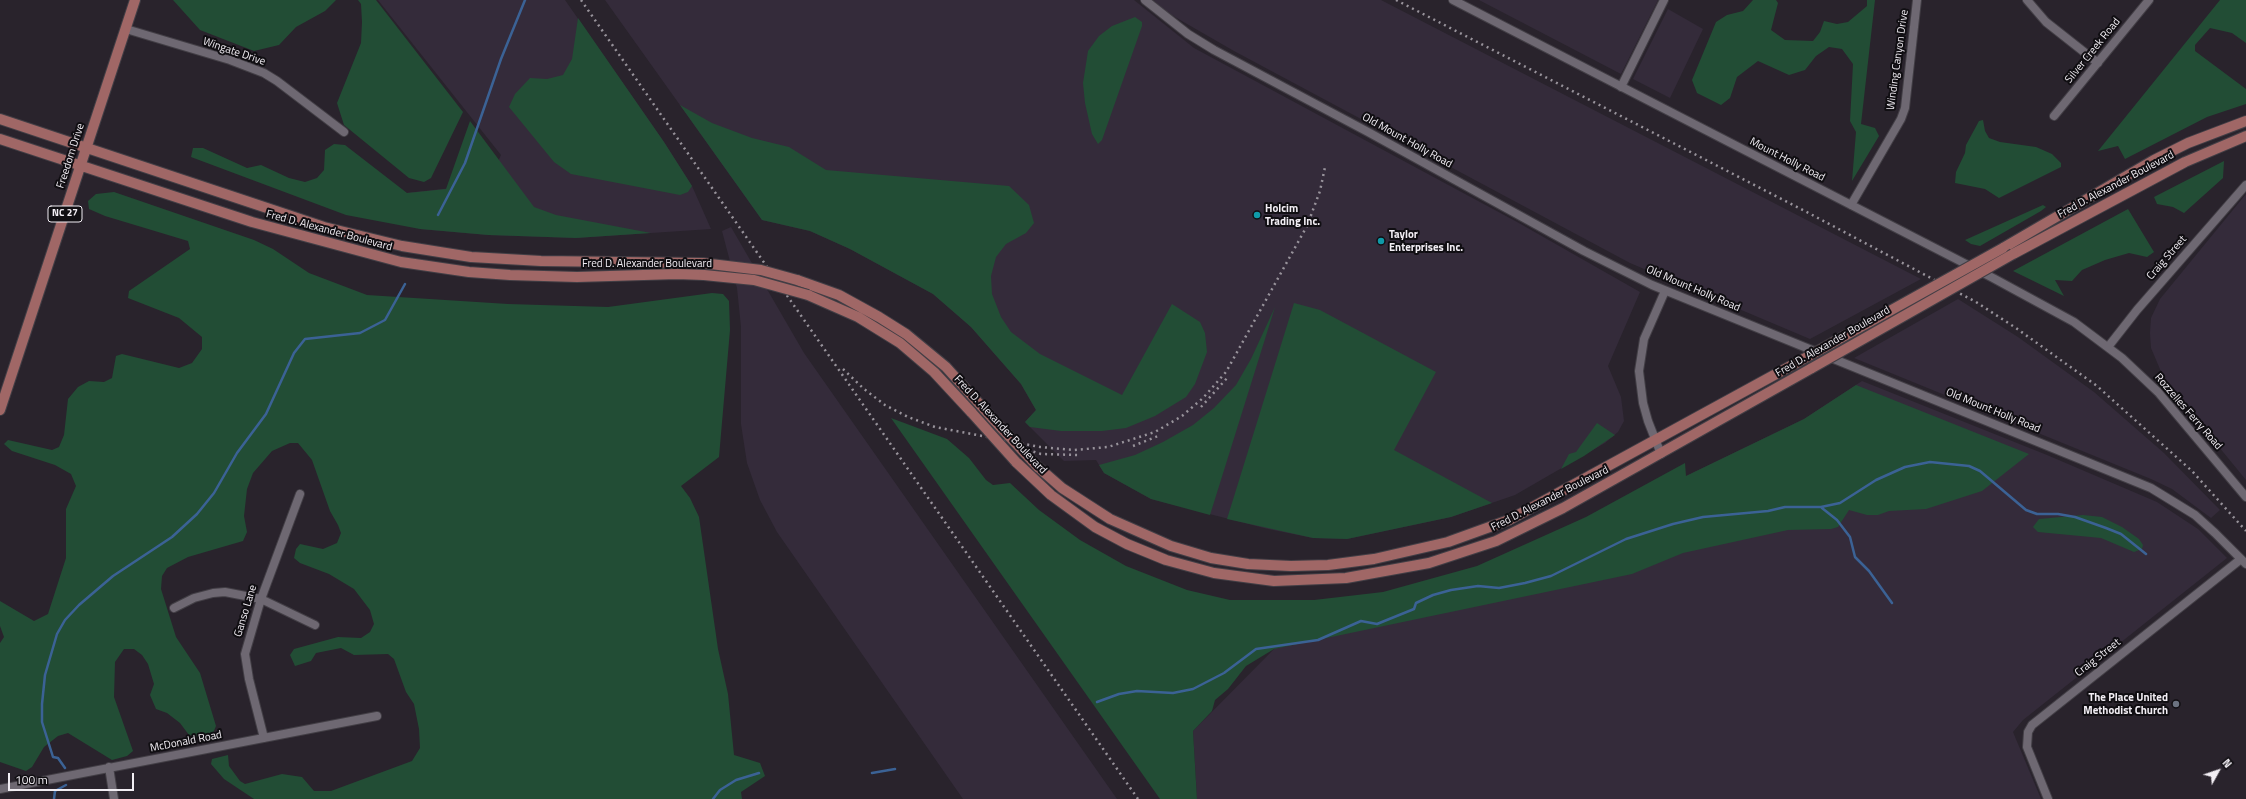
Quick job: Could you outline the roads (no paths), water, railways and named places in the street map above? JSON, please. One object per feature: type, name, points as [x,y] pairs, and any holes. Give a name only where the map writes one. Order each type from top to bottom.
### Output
[{"type":"main road","name":"Freedom Drive","points":[[0,410],[135,0]]},
{"type":"main road","name":"Fred D. Alexander Boulevard","points":[[0,119],[324,227],[409,247],[471,257],[541,261],[702,263],[761,270],[797,280],[838,295],[879,317],[906,334],[946,367],[1038,467],[1062,488],[1110,519],[1171,546],[1211,558],[1248,564],[1308,566],[1374,559],[1426,549],[1509,520],[1798,362],[2002,248],[2154,160],[2201,137],[2246,120]]},
{"type":"main road","name":"Fred D. Alexander Boulevard","points":[[0,139],[252,222],[402,262],[469,272],[510,275],[577,277],[677,274],[704,275],[749,279],[808,295],[858,317],[900,344],[934,372],[1016,462],[1051,495],[1095,527],[1148,553],[1214,573],[1274,581],[1298,581],[1346,578],[1404,569],[1476,549],[1541,520],[1661,454],[2013,254],[2184,162],[2246,136]]},
{"type":"street","name":"Old Mount Holly Road","points":[[1145,0],[1188,34],[1214,50],[1368,132],[1584,251],[1665,290],[2138,482],[2173,500],[2195,516],[2243,562]]},
{"type":"street","name":"Mount Holly Road","points":[[1453,0],[2046,306],[2074,322],[2108,347]]},
{"type":"street","points":[[1621,87],[1664,0]]},
{"type":"street","name":"Winding Canyon Drive","points":[[1851,205],[1901,119],[1905,108],[1917,0]]},
{"type":"street","points":[[2027,0],[2046,22],[2098,63]]},
{"type":"street","name":"Silver Creek Road","points":[[2054,116],[2149,0]]},
{"type":"street","name":"Wingate Drive","points":[[126,28],[230,60],[264,73],[277,81],[344,132]]},
{"type":"street","name":"Craig Street","points":[[2108,347],[2137,310],[2246,185]]},
{"type":"street","points":[[1661,454],[1643,403],[1639,361],[1644,339],[1665,290]]},
{"type":"street","name":"Rozzelles Ferry Road","points":[[2108,347],[2134,368],[2158,392],[2246,497]]},
{"type":"street","name":"Ganso Lane","points":[[264,738],[249,679],[245,654],[261,599],[300,494]]},
{"type":"street","name":"Craig Street","points":[[2048,799],[2027,747],[2028,732],[2032,725],[2243,562]]},
{"type":"street","points":[[174,608],[194,598],[213,592],[247,594],[261,599],[315,625]]},
{"type":"street","name":"McDonald Road","points":[[0,789],[377,716]]},
{"type":"street","points":[[109,768],[114,799]]},
{"type":"waterway","points":[[438,215],[465,163],[501,59],[525,0]]},
{"type":"waterway","points":[[65,768],[58,758],[53,757],[42,722],[45,675],[57,634],[65,620],[79,605],[113,576],[172,537],[197,514],[214,493],[237,453],[266,414],[294,353],[305,339],[360,333],[385,320],[405,284]]},
{"type":"waterway","points":[[1097,702],[1119,694],[1137,691],[1173,693],[1193,689],[1224,673],[1256,649],[1318,640],[1361,621],[1377,624],[1414,609],[1416,603],[1433,595],[1451,590],[1478,586],[1499,588],[1551,576],[1626,539],[1673,524],[1703,517],[1768,511],[1785,507],[1821,507],[1840,503],[1876,480],[1905,467],[1930,462],[1969,466],[1980,471],[2026,510],[2037,514],[2058,514],[2075,517],[2106,528],[2121,534],[2146,554]]},
{"type":"waterway","points":[[1822,508],[1837,520],[1850,537],[1855,557],[1869,571],[1892,603]]},
{"type":"waterway","points":[[872,773],[895,769]]},
{"type":"waterway","points":[[713,799],[720,790],[736,780],[759,773]]},
{"type":"waterway","points":[[54,799],[55,791],[66,785]]},
{"type":"railway","points":[[581,0],[1138,799]]},
{"type":"railway","points":[[1396,0],[1801,209],[1976,302],[2016,328],[2097,386],[2192,471],[2246,531]]},
{"type":"railway","points":[[843,369],[864,389],[885,405],[908,417],[935,427],[1040,447],[1074,450],[1108,447],[1155,432],[1182,416],[1203,398],[1226,372],[1307,226],[1320,191],[1325,167]]},
{"type":"railway","points":[[1201,407],[1228,377]]},
{"type":"railway","points":[[1133,446],[1158,436]]},
{"type":"railway","points":[[1022,448],[1041,454],[1078,455]]},
{"type":"place","name":"Holcim Trading Inc.","points":[[1257,215]]},
{"type":"place","name":"Taylor Enterprises Inc.","points":[[1381,241]]},
{"type":"place","name":"The Place United Methodist Church","points":[[2176,704]]}]
